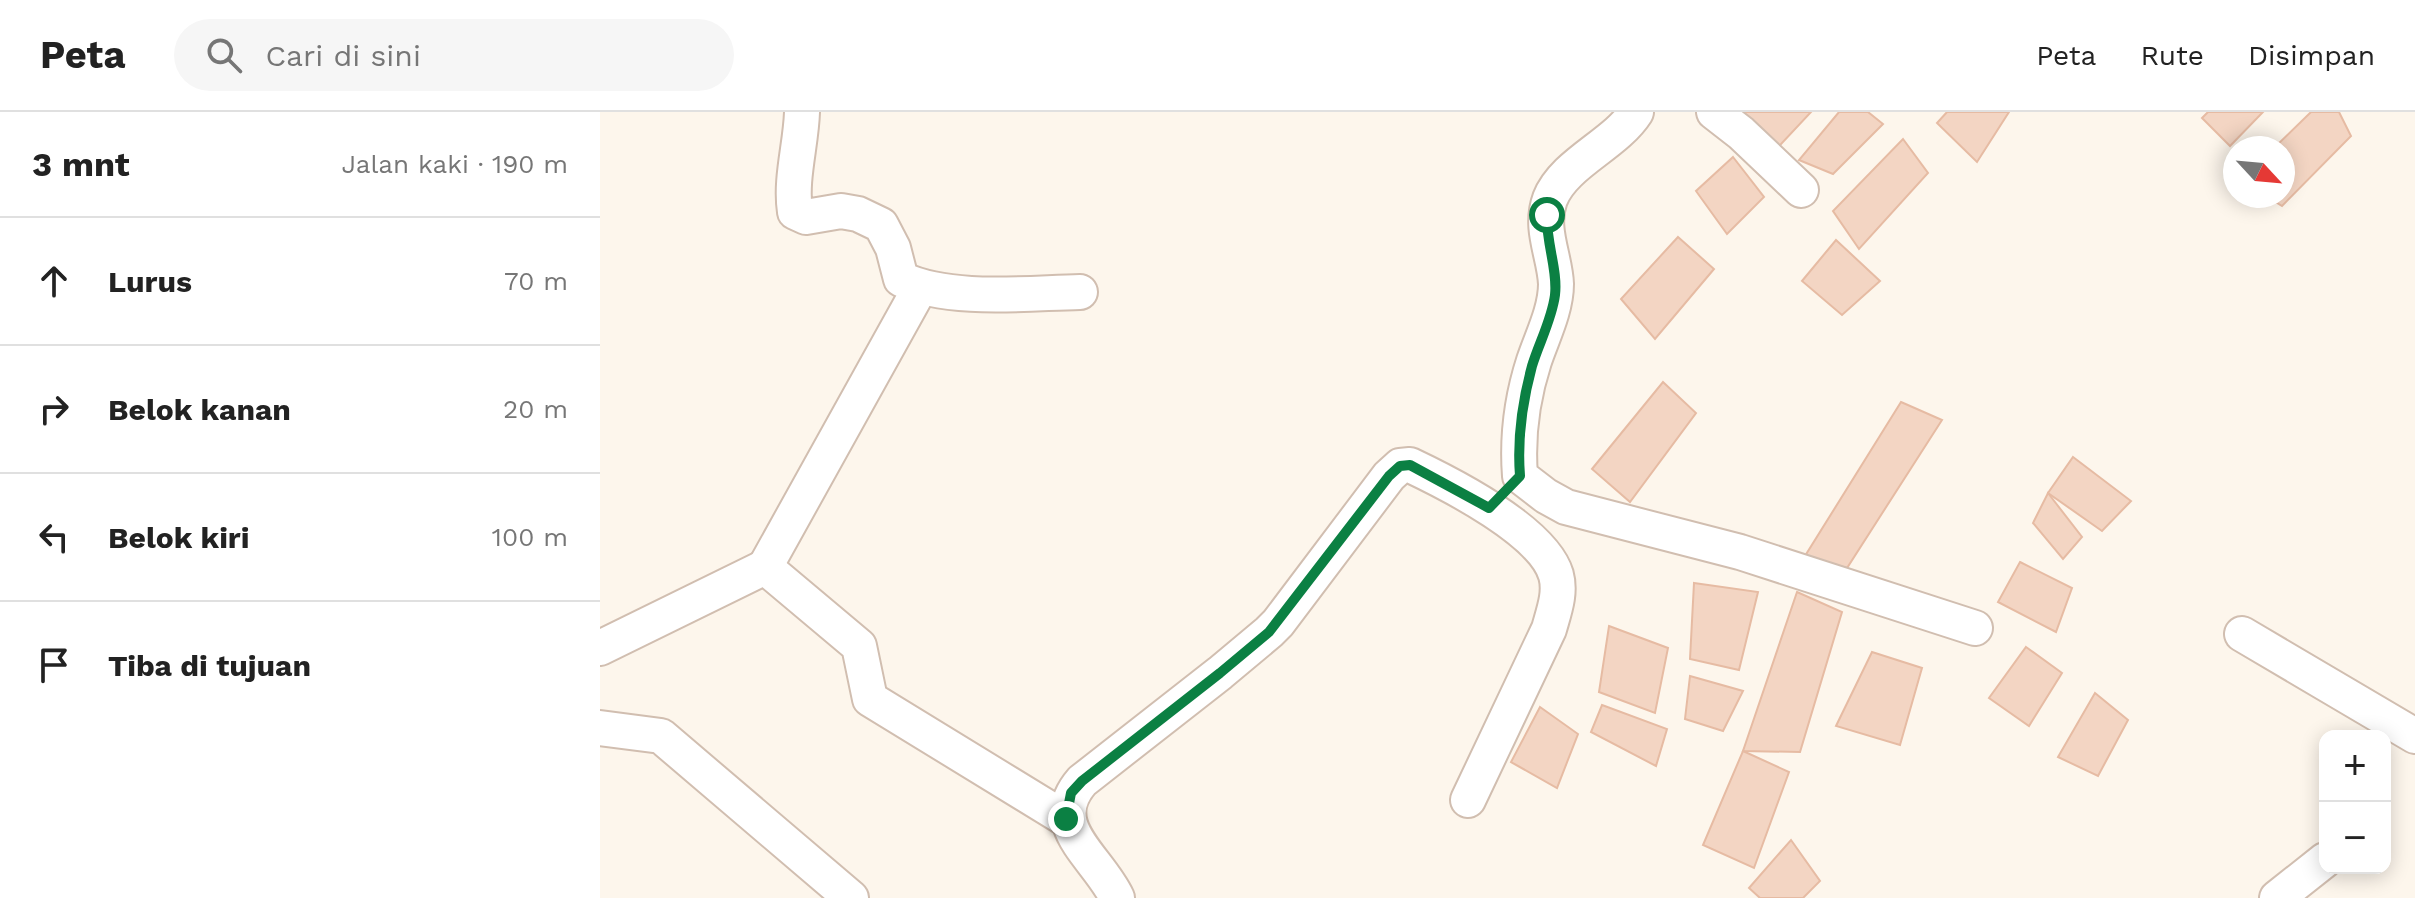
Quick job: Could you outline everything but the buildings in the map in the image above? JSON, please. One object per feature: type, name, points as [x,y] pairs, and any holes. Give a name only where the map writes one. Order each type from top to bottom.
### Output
[{"type":"street","points":[[802,112],[793,195],[795,212],[806,217],[841,211],[858,214],[881,225],[893,248],[901,279],[920,288],[957,293],[1080,292]]},
{"type":"street","points":[[1636,112],[1571,172],[1550,200],[1546,235],[1556,282],[1555,298],[1532,366],[1520,421],[1520,476],[1566,507],[1740,552],[1975,628]]},
{"type":"street","points":[[1714,112],[1801,190]]},
{"type":"street","points":[[600,648],[765,567],[920,288]]},
{"type":"street","points":[[1117,898],[1109,882],[1072,834],[1066,819],[1071,793],[1278,623],[1389,476],[1400,466],[1410,465],[1489,508],[1536,544],[1549,558],[1557,577],[1558,600],[1549,629],[1468,800]]},
{"type":"street","points":[[1489,508],[1520,476]]},
{"type":"street","points":[[765,567],[859,646],[870,699],[1066,819]]},
{"type":"street","points":[[2242,634],[2398,736]]},
{"type":"street","points":[[600,728],[661,736],[851,898]]},
{"type":"street","points":[[2277,898],[2319,865]]},
{"type":"route","points":[[1066,819],[1071,793],[1082,781],[1220,673],[1278,623],[1389,476],[1400,466],[1410,465],[1489,508],[1520,476],[1520,421],[1532,366],[1555,298],[1556,282],[1546,235],[1547,215]]}]
